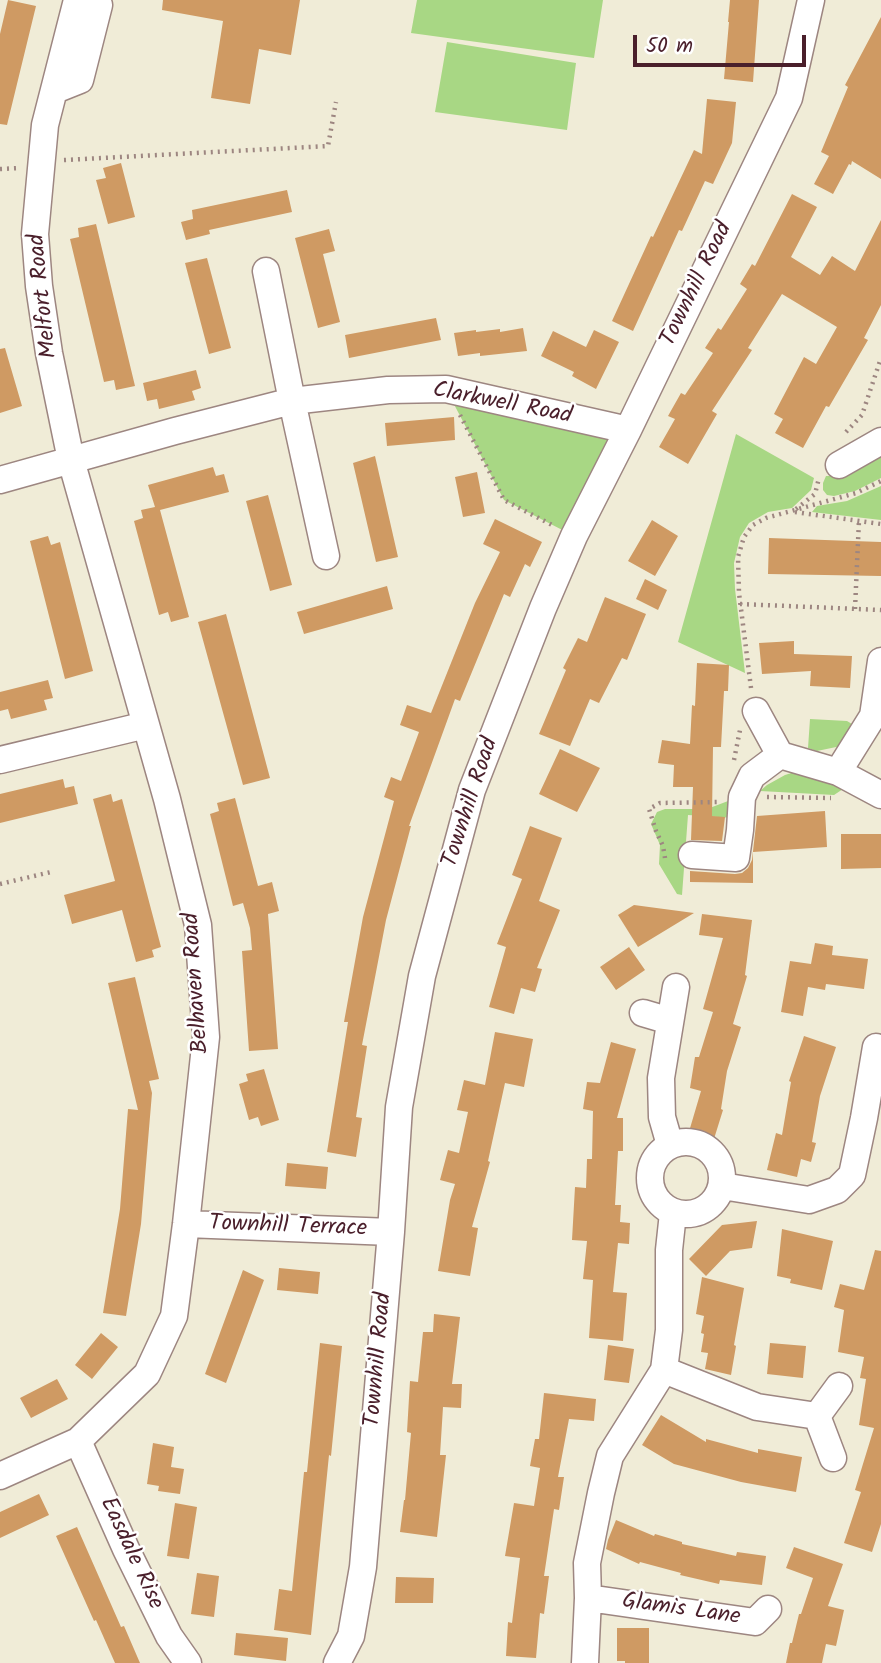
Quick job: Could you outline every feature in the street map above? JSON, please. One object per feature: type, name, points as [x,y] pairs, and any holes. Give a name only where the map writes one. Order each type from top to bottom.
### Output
[{"type":"street","name":"Melfort Road","points":[[71,460],[49,353],[39,286],[35,233],[45,125],[77,0]]},
{"type":"street","points":[[54,90],[80,80],[99,5],[96,0]]},
{"type":"street","name":"Townhill Road","points":[[337,1663],[351,1636],[363,1567],[399,1107],[422,976],[472,790],[542,608],[574,536],[789,98],[811,0]]},
{"type":"street","points":[[266,271],[326,556]]},
{"type":"street","name":"Clarkwell Road","points":[[0,480],[292,401],[388,390],[446,389],[628,430]]},
{"type":"street","points":[[827,470],[881,441]]},
{"type":"street","name":"Belhaven Road","points":[[0,1476],[78,1441],[147,1374],[174,1316],[206,1037],[198,925],[167,799],[71,460]]},
{"type":"street","points":[[838,772],[873,716],[881,661]]},
{"type":"street","points":[[748,708],[780,755],[838,772],[879,795]]},
{"type":"street","points":[[0,760],[146,725]]},
{"type":"street","points":[[692,855],[736,858],[742,797],[752,776],[780,755]]},
{"type":"street","points":[[670,1145],[662,1117],[662,1078],[676,987]]},
{"type":"street","points":[[643,1013],[670,1021]]},
{"type":"street","points":[[722,1186],[810,1200],[837,1190],[852,1175],[876,1047]]},
{"type":"street","points":[[687,1142],[700,1144],[711,1151],[719,1161],[723,1173],[722,1186],[718,1198],[709,1207],[698,1213],[685,1215],[673,1213],[656,1200],[650,1175],[653,1163],[660,1153],[670,1145],[687,1142]]},
{"type":"street","points":[[585,1663],[587,1563],[610,1456],[664,1370],[669,1330],[669,1250],[673,1213]]},
{"type":"street","name":"Townhill Terrace","points":[[186,1224],[391,1232]]},
{"type":"street","points":[[664,1370],[757,1407],[817,1416]]},
{"type":"street","points":[[817,1416],[839,1386]]},
{"type":"street","points":[[817,1416],[834,1458]]},
{"type":"street","name":"Easdale Rise","points":[[78,1441],[169,1636],[188,1663]]},
{"type":"street","name":"Glamis Lane","points":[[588,1598],[760,1625]]},
{"type":"path","points":[[42,162],[328,146],[336,102]]},
{"type":"path","points":[[843,435],[862,415],[881,358]]},
{"type":"path","points":[[446,389],[504,500],[574,536]]},
{"type":"path","points":[[792,511],[815,494],[827,470]]},
{"type":"path","points":[[734,761],[748,708],[750,678],[740,604],[738,557],[744,537],[753,526],[766,518],[856,493],[881,481]]},
{"type":"path","points":[[792,511],[881,524]]},
{"type":"path","points":[[855,609],[859,520]]},
{"type":"path","points":[[740,604],[881,610]]},
{"type":"path","points":[[748,708],[750,678]]},
{"type":"path","points":[[666,858],[649,809],[660,803],[708,804],[742,797],[839,798],[879,795]]},
{"type":"path","points":[[0,884],[51,872]]},
{"type":"green space","points":[[417,0],[603,0],[594,58],[411,33]]},
{"type":"green space","points":[[447,42],[576,63],[567,130],[435,112]]},
{"type":"green space","points":[[446,389],[628,430],[574,536],[504,500]]},
{"type":"green space","points":[[736,434],[814,478],[811,490],[792,508],[768,512],[749,523],[740,537],[734,563],[745,673],[678,642]]},
{"type":"green space","points":[[881,455],[881,478],[855,491],[834,496],[827,495],[823,490],[826,476],[834,476]]},
{"type":"green space","points":[[881,486],[881,520],[812,512],[817,506],[847,501]]},
{"type":"green space","points":[[810,719],[847,721],[857,727],[841,746],[817,751],[808,748]]},
{"type":"green space","points":[[801,770],[811,771],[843,789],[834,795],[760,791],[785,775]]},
{"type":"green space","points":[[736,798],[734,818],[688,815],[682,895],[677,894],[659,864],[660,845],[651,824],[657,812],[665,809],[707,809]]},
{"type":"building","points":[[8,0],[36,6],[7,125],[0,124],[0,34]]},
{"type":"building","points":[[163,0],[300,0],[291,55],[259,49],[250,104],[211,98],[223,21],[162,10]]},
{"type":"building","points":[[730,0],[759,0],[753,82],[724,79]]},
{"type":"building","points":[[881,17],[881,179],[852,161],[833,194],[814,184],[829,156],[821,152],[848,87],[845,85]]},
{"type":"building","points":[[707,99],[736,102],[732,143],[713,184],[705,181],[682,231],[679,230],[633,331],[612,321],[694,150],[702,154]]},
{"type":"building","points":[[121,163],[135,217],[108,224],[96,180],[106,178],[103,168]]},
{"type":"building","points":[[287,190],[292,212],[209,230],[210,234],[186,240],[181,222],[193,219],[192,210]]},
{"type":"building","points":[[792,194],[817,207],[791,257],[820,275],[832,256],[855,271],[881,220],[881,305],[864,338],[868,340],[803,448],[775,433],[783,419],[774,414],[804,357],[816,364],[837,327],[782,294],[748,348],[752,350],[712,411],[717,414],[688,464],[659,447],[675,419],[668,416],[681,393],[685,395],[713,353],[705,348],[718,328],[721,330],[747,289],[740,284],[752,264],[755,266]]},
{"type":"building","points":[[96,224],[135,386],[116,390],[114,380],[104,382],[70,239],[79,237],[78,228]]},
{"type":"building","points":[[329,229],[335,251],[323,254],[340,322],[318,328],[295,238]]},
{"type":"building","points":[[207,258],[231,348],[209,354],[185,263]]},
{"type":"building","points":[[436,318],[441,340],[349,358],[345,335]]},
{"type":"building","points":[[523,328],[527,351],[458,356],[454,333],[500,329],[500,332]]},
{"type":"building","points":[[594,330],[619,342],[596,389],[572,376],[574,372],[541,356],[553,331],[586,347]]},
{"type":"building","points":[[5,348],[22,406],[0,413],[0,349]]},
{"type":"building","points":[[196,370],[201,388],[192,391],[195,400],[159,409],[157,399],[147,401],[143,383]]},
{"type":"building","points":[[454,417],[455,440],[387,446],[385,423]]},
{"type":"building","points":[[375,456],[398,557],[376,562],[353,463]]},
{"type":"building","points":[[213,467],[216,476],[224,474],[229,492],[160,510],[189,617],[171,622],[168,612],[159,615],[134,521],[143,518],[141,510],[155,507],[148,485]]},
{"type":"building","points":[[477,472],[485,513],[463,517],[455,477]]},
{"type":"building","points":[[268,495],[292,585],[270,591],[246,501]]},
{"type":"building","points":[[495,519],[542,542],[530,567],[525,564],[510,597],[504,594],[460,701],[455,699],[409,826],[386,920],[362,1045],[367,1046],[356,1117],[362,1118],[356,1157],[327,1152],[348,1022],[344,1022],[363,917],[394,801],[384,797],[391,777],[401,781],[419,732],[400,725],[407,705],[431,713],[475,603],[500,552],[483,544]]},
{"type":"building","points":[[652,520],[678,536],[655,576],[628,561]]},
{"type":"building","points":[[48,536],[51,545],[60,542],[93,671],[65,679],[30,541]]},
{"type":"building","points":[[769,538],[881,542],[881,576],[768,574]]},
{"type":"building","points":[[645,579],[667,590],[658,610],[636,599]]},
{"type":"building","points":[[387,586],[393,609],[304,634],[297,612]]},
{"type":"building","points":[[605,597],[646,614],[627,660],[622,658],[599,703],[590,699],[570,746],[539,734],[566,670],[563,668],[578,638],[587,642]]},
{"type":"building","points":[[226,614],[270,778],[243,785],[198,622]]},
{"type":"building","points":[[794,641],[794,654],[852,656],[850,688],[810,686],[811,671],[762,674],[759,643]]},
{"type":"building","points":[[697,663],[729,665],[728,691],[724,691],[721,747],[713,747],[712,816],[725,817],[722,841],[691,840],[693,787],[673,787],[674,765],[658,763],[662,740],[690,744]]},
{"type":"building","points":[[48,680],[53,698],[44,700],[47,710],[11,719],[8,709],[0,711],[0,692]]},
{"type":"building","points":[[560,749],[600,768],[577,812],[539,794]]},
{"type":"building","points":[[63,779],[65,788],[74,786],[78,804],[0,823],[0,794]]},
{"type":"building","points":[[111,794],[113,802],[122,799],[161,947],[152,950],[154,957],[136,962],[122,910],[72,924],[64,895],[115,881],[93,799]]},
{"type":"building","points":[[235,798],[258,886],[272,882],[279,911],[268,914],[278,1049],[249,1051],[242,951],[252,950],[250,928],[243,903],[233,906],[210,814],[219,811],[217,803]]},
{"type":"building","points":[[825,811],[827,847],[753,852],[753,883],[690,882],[690,871],[735,874],[748,868],[752,860],[757,816]]},
{"type":"building","points":[[530,826],[562,838],[539,901],[560,910],[537,968],[542,969],[535,992],[521,988],[514,1014],[489,1007],[506,947],[497,944],[522,879],[512,875]]},
{"type":"building","points":[[841,834],[881,834],[881,868],[841,869]]},
{"type":"building","points":[[634,905],[694,913],[638,947],[618,915]]},
{"type":"building","points":[[702,914],[752,920],[747,976],[733,1024],[741,1027],[727,1071],[723,1110],[713,1142],[688,1135],[701,1091],[690,1088],[695,1057],[699,1057],[713,1012],[703,1009],[723,938],[699,935]]},
{"type":"building","points":[[815,943],[833,946],[832,955],[868,959],[864,989],[826,984],[825,990],[808,987],[803,1016],[781,1012],[790,961],[811,964]]},
{"type":"building","points":[[629,947],[645,970],[616,990],[600,967]]},
{"type":"building","points":[[135,977],[159,1079],[149,1081],[152,1093],[141,1224],[126,1316],[103,1313],[120,1209],[128,1109],[138,1110],[108,983]]},
{"type":"building","points":[[495,1032],[533,1039],[524,1087],[505,1083],[488,1161],[490,1162],[472,1227],[478,1228],[470,1276],[438,1271],[455,1184],[440,1180],[448,1150],[459,1153],[468,1112],[457,1110],[464,1080],[485,1085]]},
{"type":"building","points":[[804,1036],[836,1047],[820,1096],[812,1142],[816,1143],[811,1162],[801,1159],[797,1177],[767,1170],[776,1133],[782,1135],[791,1082],[789,1081]]},
{"type":"building","points":[[611,1042],[636,1049],[617,1118],[623,1118],[623,1151],[618,1151],[615,1205],[621,1205],[620,1222],[630,1223],[629,1244],[618,1243],[613,1292],[627,1293],[623,1341],[589,1338],[593,1280],[583,1279],[587,1241],[572,1240],[575,1187],[586,1188],[587,1159],[592,1159],[593,1111],[583,1109],[587,1082],[600,1083]]},
{"type":"building","points":[[264,1069],[279,1120],[261,1126],[258,1117],[249,1120],[239,1084],[248,1081],[246,1074]]},
{"type":"building","points":[[287,1163],[328,1167],[326,1189],[285,1186]]},
{"type":"building","points":[[757,1221],[752,1248],[730,1251],[706,1276],[689,1259],[722,1225]]},
{"type":"building","points":[[782,1229],[833,1241],[822,1290],[790,1283],[791,1279],[777,1276]]},
{"type":"building","points":[[875,1250],[881,1251],[881,1524],[872,1552],[844,1543],[861,1492],[855,1490],[874,1428],[859,1425],[866,1379],[860,1378],[864,1357],[838,1352],[844,1310],[834,1307],[840,1284],[864,1290]]},
{"type":"building","points":[[279,1268],[320,1272],[318,1294],[277,1290]]},
{"type":"building","points":[[243,1270],[264,1280],[226,1383],[205,1374]]},
{"type":"building","points":[[702,1277],[744,1288],[731,1375],[705,1369],[708,1353],[701,1352],[704,1316],[696,1314]]},
{"type":"building","points":[[434,1314],[460,1317],[452,1384],[462,1384],[461,1408],[443,1407],[440,1455],[446,1455],[437,1537],[400,1532],[411,1433],[407,1432],[410,1381],[418,1382],[423,1332],[433,1332]]},
{"type":"building","points":[[101,1333],[118,1347],[92,1379],[75,1365]]},
{"type":"building","points":[[320,1343],[342,1346],[311,1635],[274,1630],[279,1589],[292,1591]]},
{"type":"building","points":[[770,1343],[806,1346],[803,1378],[767,1374]]},
{"type":"building","points":[[608,1345],[634,1349],[629,1383],[604,1380]]},
{"type":"building","points":[[57,1379],[68,1399],[31,1418],[20,1398]]},
{"type":"building","points":[[544,1393],[596,1399],[594,1421],[569,1419],[558,1477],[564,1477],[559,1510],[554,1509],[544,1576],[549,1576],[544,1614],[540,1613],[536,1658],[506,1656],[508,1622],[512,1623],[520,1558],[505,1556],[514,1503],[534,1506],[540,1468],[530,1466],[535,1439],[539,1439]]},
{"type":"building","points":[[661,1415],[706,1442],[706,1439],[758,1453],[758,1449],[802,1457],[796,1492],[741,1482],[674,1464],[642,1445]]},
{"type":"building","points":[[153,1443],[174,1447],[171,1467],[184,1469],[180,1494],[158,1491],[159,1486],[147,1484]]},
{"type":"building","points":[[39,1494],[49,1515],[0,1538],[0,1512]]},
{"type":"building","points":[[175,1503],[197,1507],[189,1559],[167,1556]]},
{"type":"building","points":[[616,1520],[682,1544],[736,1556],[737,1552],[766,1556],[762,1585],[720,1580],[719,1584],[640,1562],[639,1564],[606,1549]]},
{"type":"building","points":[[77,1527],[121,1627],[124,1626],[140,1663],[115,1663],[96,1620],[94,1621],[56,1536]]},
{"type":"building","points":[[794,1547],[843,1564],[828,1606],[844,1610],[836,1646],[826,1644],[822,1663],[786,1663],[799,1614],[813,1578],[786,1568]]},
{"type":"building","points":[[197,1573],[219,1576],[214,1617],[191,1614]]},
{"type":"building","points":[[396,1577],[434,1578],[433,1603],[395,1603]]},
{"type":"building","points":[[617,1628],[649,1628],[649,1663],[617,1661]]},
{"type":"building","points":[[236,1633],[288,1638],[286,1661],[234,1655]]}]
